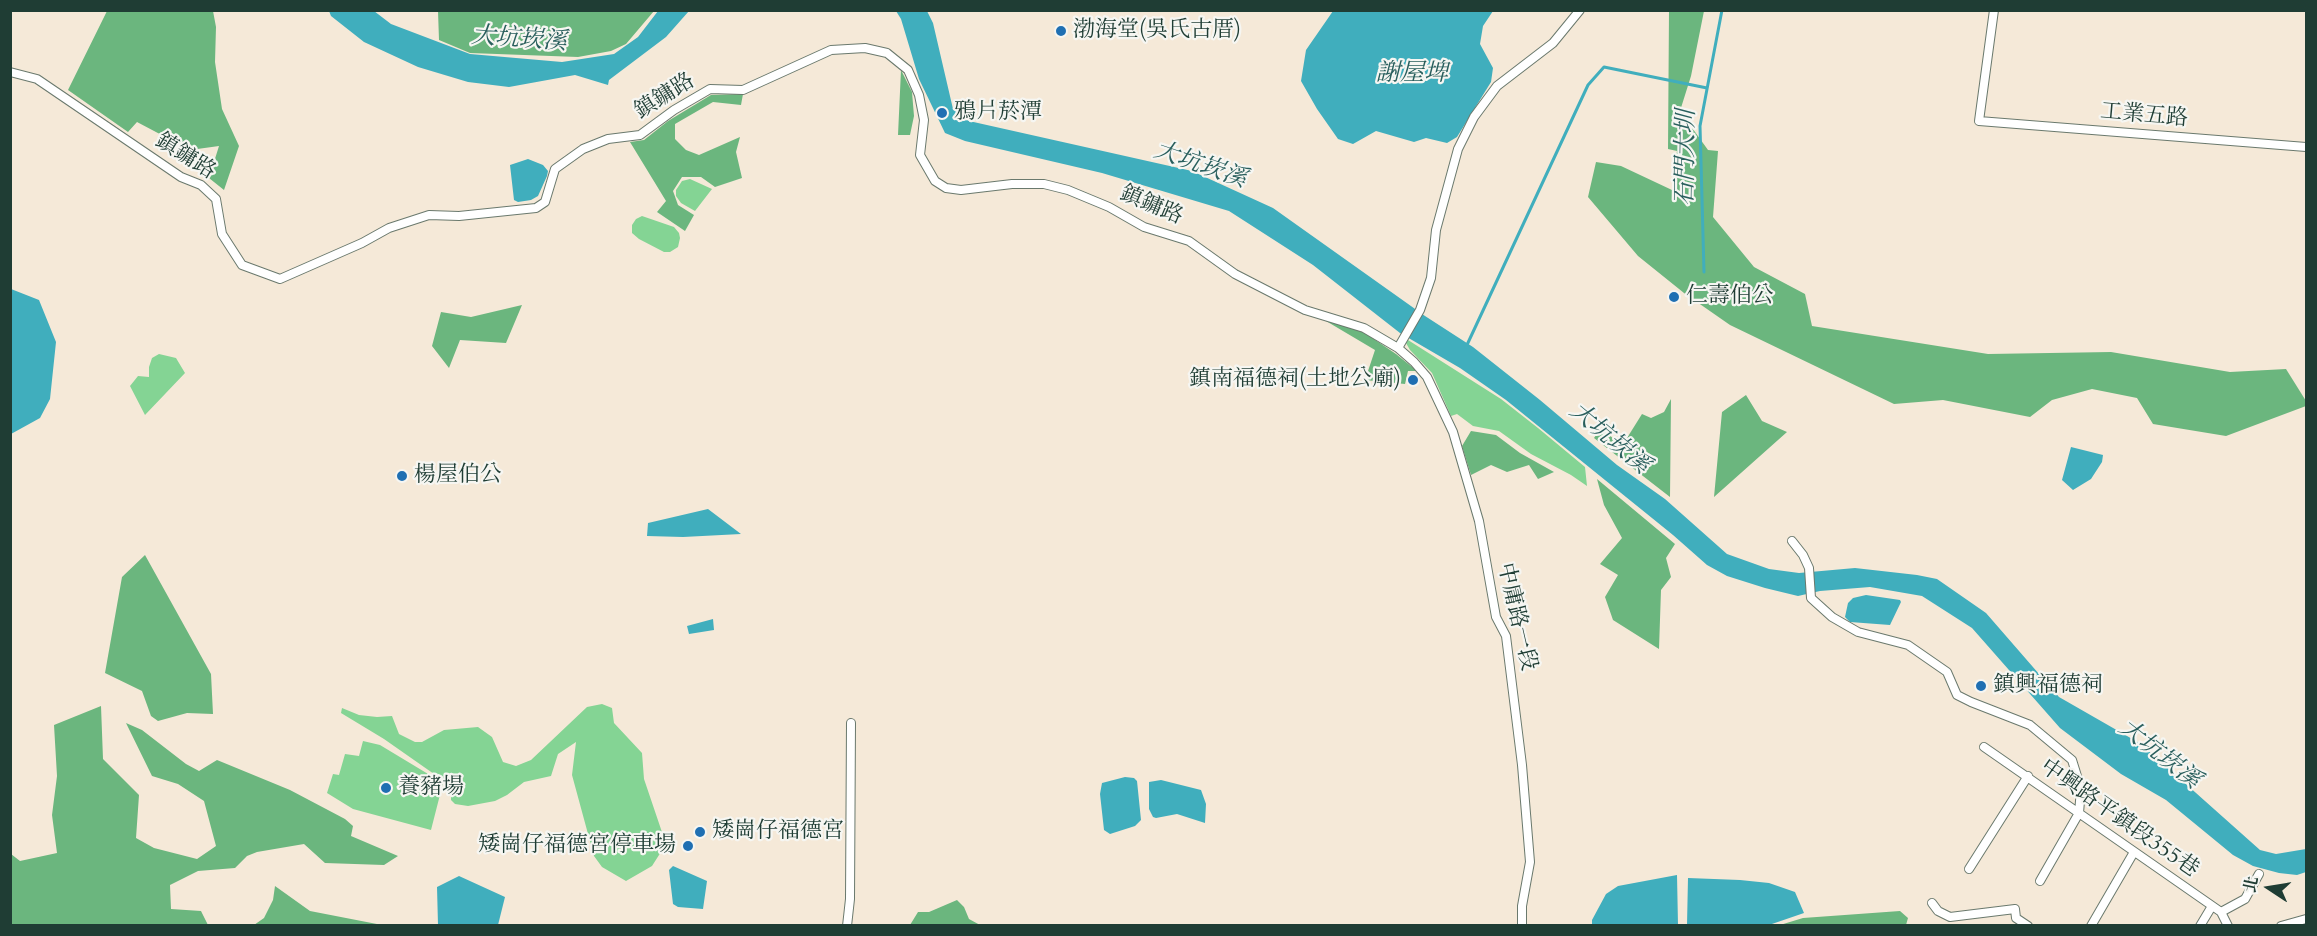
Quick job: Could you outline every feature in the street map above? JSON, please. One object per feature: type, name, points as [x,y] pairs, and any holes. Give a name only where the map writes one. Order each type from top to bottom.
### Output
[{"type":"street","points":[[1398,348],[1420,310],[1431,278],[1436,230],[1458,149],[1474,117],[1497,86],[1553,44],[1580,10]]},
{"type":"street","name":"工業五路","points":[[1994,10],[1979,121],[2307,147]]},
{"type":"street","name":"鎮鏞路","points":[[10,72],[37,79],[181,177],[201,185],[216,199],[222,234],[243,266],[280,279],[362,243],[389,228],[429,215],[459,216],[536,208],[545,202],[555,169],[583,149],[608,139],[640,135],[674,110],[710,89],[743,90],[831,50],[865,48],[887,54],[908,70],[919,94],[924,120],[920,155],[934,181],[946,188],[961,190],[1044,183],[1068,190],[1109,207],[1144,227],[1189,241],[1234,274],[1305,310],[1364,328],[1398,348]]},
{"type":"street","name":"中庸路一段","points":[[1398,348],[1427,378],[1453,432],[1479,521],[1496,617],[1506,636],[1522,765],[1530,862],[1522,906],[1522,926]]},
{"type":"street","points":[[1792,541],[1803,555],[1809,569],[1811,597],[1843,624],[1858,632],[1908,645],[1947,672],[1957,695],[2030,725],[2072,760],[2081,789],[2079,813],[2040,881]]},
{"type":"street","points":[[847,926],[850,899],[851,723]]},
{"type":"street","name":"中興路平鎮段355巷","points":[[1984,747],[2221,912],[2228,926]]},
{"type":"street","points":[[1969,869],[2028,776]]},
{"type":"street","points":[[2091,926],[2134,852]]},
{"type":"street","points":[[2221,912],[2245,899],[2259,874]]},
{"type":"street","points":[[1932,903],[1938,911],[1950,917],[2015,909],[2016,918],[2028,926]]},
{"type":"street","points":[[2200,926],[2212,906]]},
{"type":"street","points":[[2281,926],[2307,919]]},
{"type":"green space","points":[[438,10],[654,11],[626,44],[611,51],[578,57],[470,53],[439,40]]},
{"type":"green space","points":[[107,11],[213,11],[216,27],[215,62],[222,109],[239,146],[224,190],[209,178],[219,146],[190,150],[137,122],[128,132],[68,90]]},
{"type":"green space","points":[[1669,11],[1704,11],[1691,76],[1680,111],[1708,150],[1718,151],[1713,217],[1754,267],[1805,294],[1812,326],[1988,354],[2111,352],[2230,372],[2286,369],[2306,401],[2306,406],[2226,436],[2153,424],[2137,398],[2092,389],[2052,400],[2030,417],[1943,400],[1894,404],[1730,325],[1684,293],[1638,256],[1588,197],[1596,162],[1621,166],[1672,190],[1677,151],[1668,149]]},
{"type":"green space","points":[[901,70],[912,92],[914,116],[910,135],[898,135]]},
{"type":"green space","points":[[743,94],[741,105],[713,102],[675,124],[675,139],[686,150],[699,155],[740,137],[736,152],[742,178],[715,187],[701,177],[682,177],[673,191],[678,205],[694,215],[685,231],[657,212],[666,201],[630,142],[644,140],[668,121],[711,95]]},
{"type":"green space","points":[[690,179],[712,189],[695,211],[681,203],[676,196],[676,190],[682,181]]},
{"type":"green space","points":[[642,216],[674,227],[680,238],[678,247],[670,252],[664,252],[632,233],[632,225]]},
{"type":"green space","points":[[522,305],[506,343],[460,340],[449,368],[432,346],[441,312],[471,317]]},
{"type":"green space","points":[[1321,318],[1362,331],[1417,371],[1408,371],[1405,384],[1365,380],[1375,350]]},
{"type":"green space","points":[[1408,340],[1501,399],[1538,428],[1585,467],[1587,486],[1531,454],[1499,431],[1473,426],[1457,414],[1451,416],[1432,373],[1410,350],[1406,343]]},
{"type":"green space","points":[[159,354],[176,358],[185,373],[145,415],[130,386],[138,376],[149,377],[152,358]]},
{"type":"green space","points":[[1746,395],[1762,421],[1787,432],[1714,497],[1722,412]]},
{"type":"green space","points":[[1671,399],[1670,497],[1594,438],[1601,428],[1622,446],[1642,414],[1651,418],[1664,412]]},
{"type":"green space","points":[[1471,431],[1496,435],[1520,453],[1554,472],[1538,479],[1529,465],[1507,472],[1491,465],[1471,475],[1462,446]]},
{"type":"green space","points":[[1597,479],[1675,544],[1666,558],[1671,577],[1661,590],[1659,649],[1613,620],[1605,597],[1618,575],[1600,564],[1622,538],[1604,505]]},
{"type":"green space","points":[[145,555],[211,674],[213,714],[187,713],[158,721],[151,716],[142,691],[105,673],[122,577]]},
{"type":"green space","points":[[602,704],[612,708],[614,723],[642,753],[644,779],[666,844],[652,866],[626,881],[602,867],[594,856],[572,775],[576,742],[558,754],[551,776],[524,782],[495,801],[468,806],[455,804],[451,800],[451,790],[444,781],[384,739],[341,713],[342,708],[359,715],[392,716],[399,734],[415,742],[422,742],[444,730],[478,727],[492,737],[503,762],[516,766],[531,760],[587,707]]},
{"type":"green space","points":[[101,706],[103,759],[139,795],[136,838],[154,848],[197,859],[216,846],[204,801],[178,784],[152,776],[126,723],[142,730],[186,764],[199,771],[217,760],[290,790],[345,819],[353,826],[351,836],[398,856],[384,865],[325,863],[304,844],[257,852],[247,856],[235,868],[198,871],[170,885],[171,909],[201,911],[208,925],[11,925],[11,854],[20,861],[57,853],[52,815],[57,776],[54,725]]},
{"type":"green space","name":"養豬場","points":[[363,741],[380,745],[443,783],[431,830],[353,809],[327,793],[333,774],[339,775],[345,754],[359,756]]},
{"type":"green space","points":[[275,886],[310,911],[382,925],[254,925],[264,918],[273,900]]},
{"type":"green space","points":[[957,900],[964,907],[969,919],[980,925],[910,925],[918,912],[929,912]]},
{"type":"green space","points":[[1900,911],[1908,918],[1906,925],[1780,925],[1803,918]]},
{"type":"water","points":[[329,11],[374,11],[391,24],[470,54],[562,62],[614,54],[638,37],[658,11],[689,11],[666,37],[609,80],[608,85],[575,75],[509,87],[468,82],[418,67],[364,42],[331,16]]},
{"type":"water","points":[[896,11],[927,11],[933,23],[953,109],[969,121],[1192,171],[1273,208],[1425,316],[1473,347],[1617,465],[1665,499],[1727,554],[1769,569],[1799,573],[1855,568],[1937,579],[1986,613],[2059,697],[2141,744],[2260,850],[2276,854],[2306,849],[2306,872],[2297,875],[2279,873],[2253,866],[2233,855],[2166,800],[2121,774],[2060,728],[1972,628],[1922,596],[1870,587],[1820,591],[1798,596],[1727,576],[1707,565],[1506,400],[1460,368],[1400,333],[1313,265],[1229,211],[1102,173],[965,141],[945,133],[919,79],[901,19]]},
{"type":"water","name":"謝屋埤","points":[[1333,11],[1493,11],[1483,26],[1480,44],[1493,68],[1491,82],[1457,137],[1447,143],[1426,138],[1414,142],[1376,131],[1353,144],[1338,139],[1301,81],[1306,50]]},
{"type":"water","points":[[528,159],[543,165],[548,171],[547,176],[538,196],[531,200],[518,202],[514,200],[510,165]]},
{"type":"water","points":[[11,289],[39,300],[56,342],[50,399],[40,418],[11,434]]},
{"type":"water","points":[[2071,447],[2103,455],[2102,462],[2091,479],[2073,490],[2062,480]]},
{"type":"water","points":[[708,509],[741,534],[647,536],[648,523]]},
{"type":"water","points":[[1866,595],[1900,600],[1890,625],[1850,622],[1845,617],[1848,603],[1853,598]]},
{"type":"water","points":[[713,619],[714,630],[689,634],[687,626]]},
{"type":"water","points":[[1125,777],[1134,778],[1137,781],[1141,820],[1135,826],[1110,834],[1104,830],[1100,794],[1102,783]]},
{"type":"water","points":[[1161,780],[1201,790],[1206,804],[1205,823],[1177,814],[1153,817],[1149,809],[1149,782]]},
{"type":"water","points":[[673,866],[707,881],[703,909],[678,907],[673,904],[669,870]]},
{"type":"water","points":[[1677,875],[1678,925],[1592,925],[1592,920],[1606,894],[1618,886]]},
{"type":"water","points":[[459,876],[505,897],[498,925],[438,925],[437,887]]},
{"type":"water","points":[[1688,878],[1769,883],[1795,892],[1804,913],[1769,925],[1687,925]]},
{"type":"waterway","name":"石門大圳","points":[[1704,272],[1700,126],[1722,10]]},
{"type":"waterway","points":[[1466,347],[1588,85],[1604,67],[1707,88]]},
{"type":"place","name":"渤海堂(吳氏古厝)","points":[[1061,31]]},
{"type":"place","name":"鴉片菸潭","points":[[942,113]]},
{"type":"place","name":"仁壽伯公","points":[[1674,297]]},
{"type":"place","name":"鎮南福德祠(土地公廟)","points":[[1413,380]]},
{"type":"place","name":"楊屋伯公","points":[[402,476]]},
{"type":"place","name":"鎮興福德祠","points":[[1981,686]]},
{"type":"place","name":"養豬場","points":[[386,788]]},
{"type":"place","name":"矮崗仔福德宮","points":[[700,832]]},
{"type":"place","name":"矮崗仔福德宮停車場","points":[[688,846]]},
{"type":"water label","name":"大坑崁溪","points":[[519,40]]},
{"type":"water label","name":"大坑崁溪","points":[[1200,166]]},
{"type":"water label","name":"大坑崁溪","points":[[1609,439]]},
{"type":"water label","name":"大坑崁溪","points":[[2159,755]]}]
